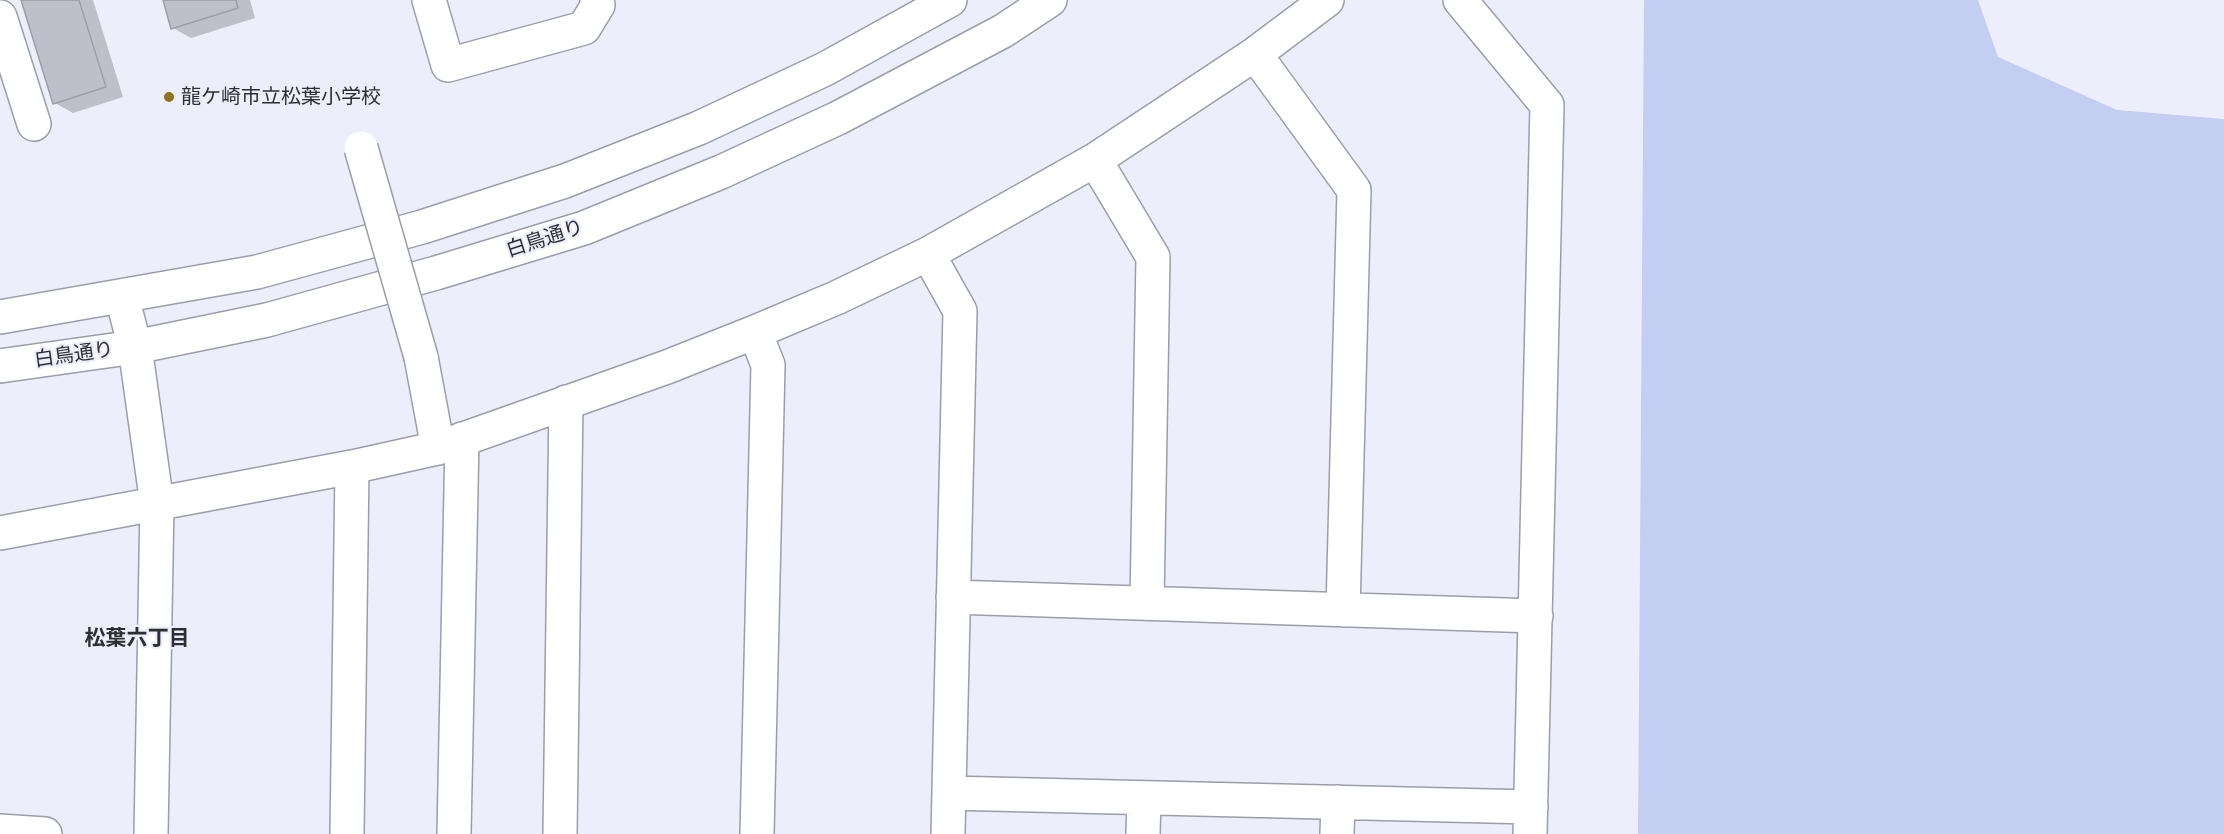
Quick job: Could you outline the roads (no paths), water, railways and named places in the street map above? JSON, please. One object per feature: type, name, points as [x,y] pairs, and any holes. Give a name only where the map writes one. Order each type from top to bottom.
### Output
[{"type":"street","points":[[429,0],[448,65],[584,28],[598,5],[597,0]]},
{"type":"street","points":[[0,317],[257,272],[422,227],[565,181],[699,128],[825,69],[950,0]]},
{"type":"street","name":"白鳥通り","points":[[0,366],[135,347],[267,320],[436,273],[584,228],[721,172],[838,118],[1003,31],[1050,0]]},
{"type":"street","points":[[0,533],[352,468],[450,443],[667,367],[755,332],[836,298],[928,254],[1095,160],[1255,54],[1327,0]]},
{"type":"street","points":[[949,793],[1144,798],[1338,818],[1531,820],[1547,105],[1460,0]]},
{"type":"street","points":[[0,17],[34,124]]},
{"type":"street","points":[[1255,54],[1354,190],[1343,610]]},
{"type":"street","points":[[361,148],[421,357],[450,443],[454,834]]},
{"type":"street","points":[[1095,160],[1153,257],[1147,603]]},
{"type":"street","points":[[928,254],[960,311],[948,834]]},
{"type":"street","points":[[122,297],[135,347],[157,504],[151,834]]},
{"type":"street","points":[[755,332],[768,365],[757,834]]},
{"type":"street","points":[[560,834],[566,402]]},
{"type":"street","points":[[347,834],[352,468]]},
{"type":"street","points":[[954,597],[1536,616]]},
{"type":"street","points":[[1143,834],[1144,798]]},
{"type":"street","points":[[0,831],[45,834]]},
{"type":"place","name":"龍ケ崎市立松葉小学校","points":[[169,97]]},
{"type":"district","name":"松葉六丁目","points":[[137,639]]}]
